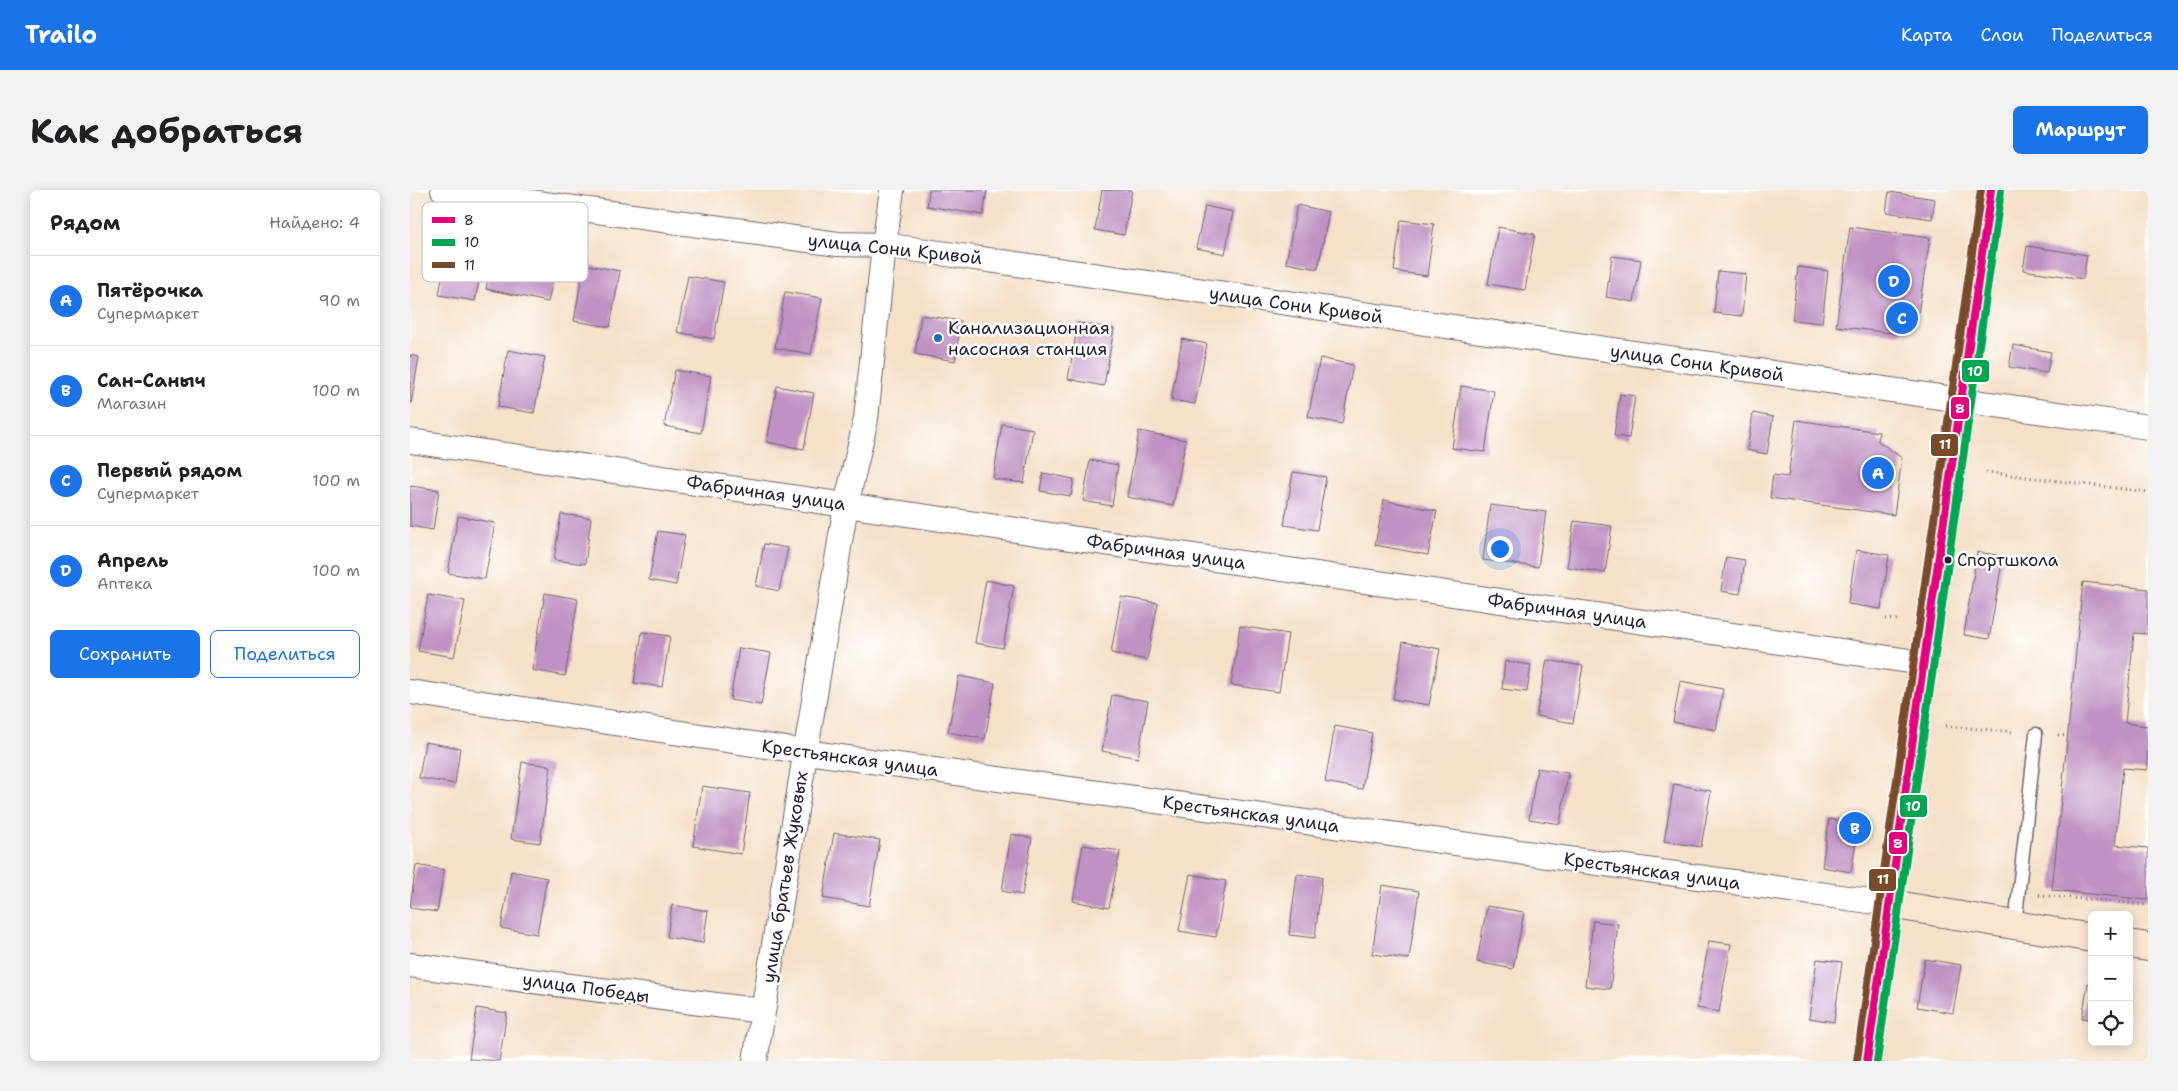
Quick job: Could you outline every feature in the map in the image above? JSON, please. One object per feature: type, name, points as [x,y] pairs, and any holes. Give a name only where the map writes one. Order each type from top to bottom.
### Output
[{"type":"main road","points":[[1866,1061],[1991,190]]},
{"type":"main road","name":"Крестьянская улица","points":[[1890,904],[2088,937]]},
{"type":"main road","points":[[2133,945],[2148,947]]},
{"type":"street","name":"улица Сони Кривой","points":[[444,190],[532,202]]},
{"type":"street","name":"улица братьев Жуковых","points":[[755,1061],[846,505],[866,419],[884,245],[892,190]]},
{"type":"street","name":"улица Сони Кривой","points":[[588,210],[838,244],[884,245],[2148,427]]},
{"type":"street","name":"Фабричная улица","points":[[410,441],[1923,663]]},
{"type":"street","name":"Крестьянская улица","points":[[410,692],[806,752],[1890,904]]},
{"type":"street","name":"улица Победы","points":[[410,965],[762,1011]]},
{"type":"lane","points":[[2014,925],[2036,734]]},
{"type":"path","points":[[1986,472],[2148,492]]},
{"type":"path","points":[[1946,726],[2067,736]]},
{"type":"building","points":[[929,190],[987,190],[983,215],[927,206]]},
{"type":"building","points":[[1102,190],[1132,190],[1124,235],[1095,230]]},
{"type":"building","points":[[1889,192],[1935,199],[1932,219],[1886,212]]},
{"type":"building","points":[[1297,205],[1329,212],[1318,269],[1286,263]]},
{"type":"building","points":[[1205,206],[1233,212],[1225,254],[1196,248]]},
{"type":"building","points":[[1401,220],[1434,224],[1427,276],[1394,271]]},
{"type":"building","points":[[1498,227],[1535,234],[1525,290],[1488,284]]},
{"type":"building","points":[[1850,227],[1930,238],[1918,314],[1898,334],[1836,326]]},
{"type":"building","points":[[2027,246],[2087,255],[2083,279],[2023,270]]},
{"type":"building","points":[[1612,256],[1641,260],[1634,302],[1606,297]]},
{"type":"building","points":[[588,265],[620,271],[610,327],[574,321],[581,282],[588,282]]},
{"type":"building","points":[[1798,267],[1828,271],[1822,323],[1792,320]]},
{"type":"building","points":[[1718,271],[1746,274],[1742,316],[1714,313]]},
{"type":"building","points":[[688,276],[724,282],[714,339],[677,332]]},
{"type":"building","points":[[441,282],[479,282],[475,301],[439,295]]},
{"type":"building","points":[[487,282],[552,282],[548,302],[486,289]]},
{"type":"building","points":[[785,292],[822,298],[811,354],[775,348]]},
{"type":"building","name":"Канализационная насосная станция","points":[[921,315],[961,321],[955,361],[915,354]]},
{"type":"building","points":[[1078,323],[1114,329],[1104,386],[1068,379]]},
{"type":"building","points":[[1182,339],[1207,344],[1195,404],[1171,400]]},
{"type":"building","points":[[2013,345],[2051,352],[2047,373],[2009,367]]},
{"type":"building","points":[[508,350],[545,357],[534,413],[498,407]]},
{"type":"building","points":[[410,355],[419,357],[411,404],[410,404]]},
{"type":"building","points":[[1320,358],[1353,365],[1342,424],[1308,417]]},
{"type":"building","points":[[675,370],[711,376],[701,433],[664,426]]},
{"type":"building","points":[[777,386],[814,393],[804,449],[767,442]]},
{"type":"building","points":[[1461,386],[1494,391],[1485,452],[1452,448]]},
{"type":"building","points":[[1620,394],[1635,396],[1629,438],[1614,436]]},
{"type":"building","points":[[1753,413],[1773,417],[1767,454],[1747,450]]},
{"type":"building","points":[[1796,420],[1879,432],[1878,441],[1902,458],[1894,515],[1770,498],[1773,475],[1788,477]]},
{"type":"building","points":[[1002,424],[1033,429],[1024,483],[993,479]]},
{"type":"building","points":[[1139,431],[1186,440],[1173,506],[1127,497]]},
{"type":"building","points":[[1090,460],[1118,465],[1112,506],[1083,501]]},
{"type":"building","points":[[1293,472],[1326,477],[1317,530],[1284,525]]},
{"type":"building","points":[[1043,473],[1074,479],[1071,496],[1040,491]]},
{"type":"building","points":[[410,486],[439,490],[433,530],[410,526]]},
{"type":"building","points":[[1384,500],[1437,511],[1428,555],[1375,545]]},
{"type":"building","points":[[1490,505],[1546,512],[1538,567],[1483,560]]},
{"type":"building","points":[[561,514],[591,518],[585,564],[554,560]]},
{"type":"building","points":[[458,516],[495,523],[485,579],[448,573]]},
{"type":"building","points":[[1574,521],[1612,526],[1605,573],[1567,567]]},
{"type":"building","points":[[658,531],[685,535],[676,585],[649,580]]},
{"type":"building","points":[[764,544],[788,548],[779,591],[756,586]]},
{"type":"building","points":[[1856,550],[1889,555],[1881,609],[1848,604]]},
{"type":"building","points":[[1977,552],[2003,556],[1989,639],[1964,635]]},
{"type":"building","points":[[1726,557],[1745,560],[1740,594],[1721,591]]},
{"type":"building","points":[[986,580],[1014,586],[1003,648],[975,643]]},
{"type":"building","points":[[2083,582],[2148,589],[2148,634],[2134,633],[2125,723],[2148,726],[2147,770],[2123,768],[2115,845],[2148,848],[2148,900],[2052,890]]},
{"type":"building","points":[[545,593],[578,599],[565,676],[532,670]]},
{"type":"building","points":[[428,595],[465,601],[454,657],[418,651]]},
{"type":"building","points":[[1121,597],[1158,603],[1147,660],[1111,653]]},
{"type":"building","points":[[1240,626],[1288,634],[1279,692],[1231,685]]},
{"type":"building","points":[[642,632],[670,636],[662,687],[634,683]]},
{"type":"building","points":[[1403,642],[1440,649],[1429,705],[1393,699]]},
{"type":"building","points":[[739,648],[771,653],[761,705],[730,700]]},
{"type":"building","points":[[1547,660],[1583,666],[1573,723],[1536,716]]},
{"type":"building","points":[[1505,661],[1531,665],[1527,692],[1502,689]]},
{"type":"building","points":[[959,676],[995,683],[985,739],[948,732]]},
{"type":"building","points":[[1680,681],[1723,689],[1716,730],[1673,722]]},
{"type":"building","points":[[1112,695],[1148,701],[1138,758],[1102,751]]},
{"type":"building","points":[[1335,726],[1372,733],[1362,789],[1325,782]]},
{"type":"building","points":[[425,742],[460,748],[455,784],[419,778]]},
{"type":"building","points":[[522,762],[551,766],[540,843],[511,839]]},
{"type":"building","points":[[1537,768],[1568,773],[1560,824],[1529,819]]},
{"type":"building","points":[[1674,784],[1711,791],[1701,847],[1664,841]]},
{"type":"building","points":[[702,786],[750,793],[741,854],[693,846]]},
{"type":"building","points":[[1829,819],[1859,824],[1851,872],[1822,867]]},
{"type":"building","points":[[834,833],[880,840],[869,906],[823,898]]},
{"type":"building","points":[[1011,834],[1032,838],[1022,895],[1002,891]]},
{"type":"building","points":[[1083,845],[1120,851],[1109,908],[1073,901]]},
{"type":"building","points":[[416,865],[444,870],[437,912],[410,908]]},
{"type":"building","points":[[511,871],[547,878],[537,934],[501,928]]},
{"type":"building","points":[[1190,874],[1226,881],[1216,937],[1179,931]]},
{"type":"building","points":[[1297,874],[1322,877],[1315,938],[1289,935]]},
{"type":"building","points":[[1382,885],[1419,891],[1409,959],[1372,954]]},
{"type":"building","points":[[672,905],[708,911],[703,943],[667,937]]},
{"type":"building","points":[[1487,906],[1524,912],[1513,969],[1477,962]]},
{"type":"building","points":[[1593,921],[1618,924],[1610,989],[1585,986]]},
{"type":"building","points":[[1709,941],[1731,944],[1719,1012],[1697,1008]]},
{"type":"building","points":[[1817,959],[1842,962],[1834,1022],[1809,1018]]},
{"type":"building","points":[[1925,959],[1961,965],[1953,1013],[1917,1007]]},
{"type":"building","points":[[2088,983],[2088,1019],[2082,1018]]},
{"type":"building","points":[[477,1008],[507,1013],[499,1061],[469,1059]]},
{"type":"transit line","name":"11","points":[[1857,1060],[1981,190]]},
{"type":"transit line","name":"8","points":[[1867,1061],[1991,190]]},
{"type":"transit line","name":"10","points":[[1877,1061],[2001,191]]},
{"type":"place","name":"Апрель","points":[[1894,281]]},
{"type":"place","name":"Первый рядом","points":[[1902,318]]},
{"type":"place","name":"Канализационная насосная станция","points":[[938,338]]},
{"type":"place","name":"Пятёрочка","points":[[1878,473]]},
{"type":"place","name":"Спортшкола","points":[[1948,560]]},
{"type":"place","name":"Сан-Саныч","points":[[1855,828]]}]
